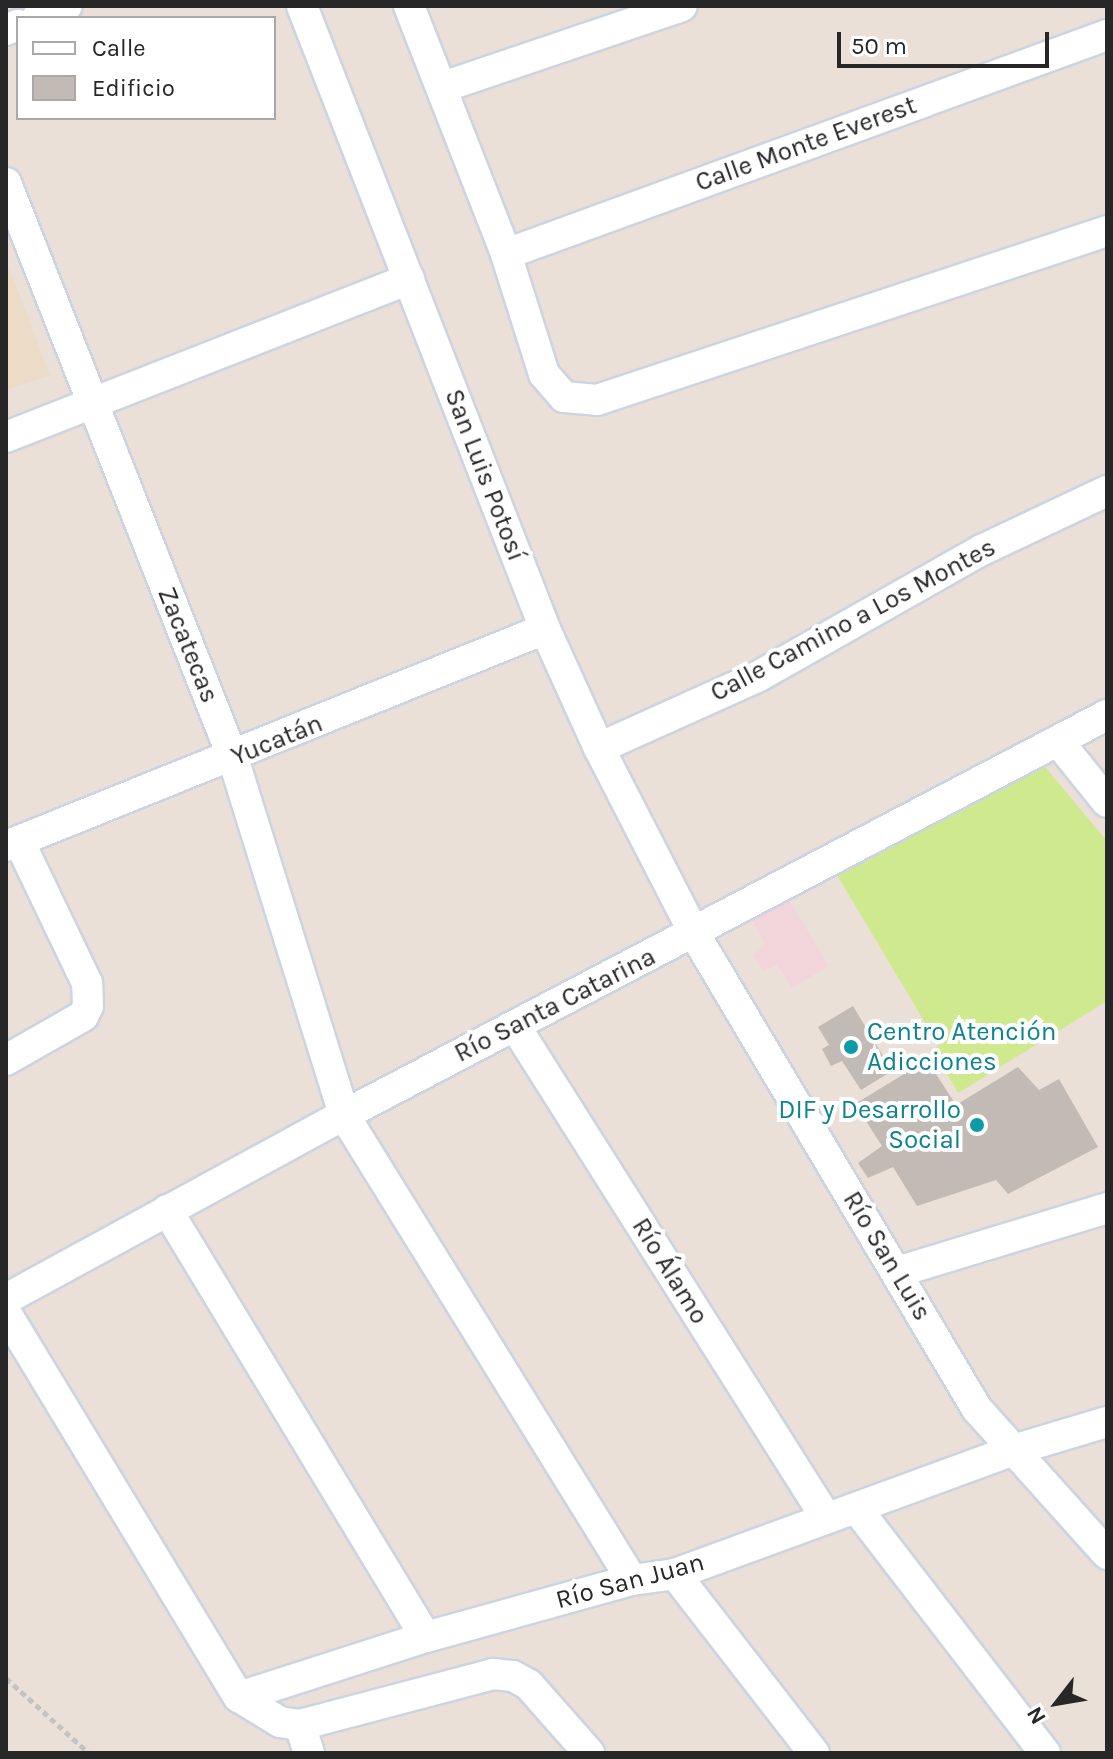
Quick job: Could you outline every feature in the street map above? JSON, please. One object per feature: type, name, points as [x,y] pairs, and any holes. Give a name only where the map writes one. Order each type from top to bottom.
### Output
[{"type":"street","points":[[42,16],[67,6]]},
{"type":"street","name":"San Luis Potosí","points":[[302,6],[545,629],[599,748],[694,933]]},
{"type":"street","points":[[409,6],[506,254],[544,374],[564,397],[597,400],[1107,231]]},
{"type":"street","points":[[443,87],[682,6]]},
{"type":"street","name":"Calle Monte Everest","points":[[506,254],[1107,35]]},
{"type":"street","name":"Zacatecas","points":[[6,183],[233,758],[344,1115],[632,1580]]},
{"type":"street","points":[[6,437],[409,279]]},
{"type":"street","name":"Calle Camino a Los Montes","points":[[599,748],[759,676],[982,550],[1107,491]]},
{"type":"street","name":"Yucatán","points":[[13,844],[233,758],[545,629]]},
{"type":"street","name":"Río Santa Catarina","points":[[6,1299],[344,1115],[1107,715]]},
{"type":"street","points":[[1058,741],[1107,802]]},
{"type":"street","points":[[6,1060],[83,1016],[88,1006],[87,983],[13,844]]},
{"type":"street","name":"Río San Luis","points":[[694,933],[977,1409],[1107,1554]]},
{"type":"street","name":"Río Álamo","points":[[515,1026],[825,1516]]},
{"type":"street","points":[[897,1272],[1107,1208]]},
{"type":"street","points":[[167,1210],[426,1637]]},
{"type":"street","points":[[6,1313],[251,1705],[304,1739],[493,1674],[529,1685],[589,1753]]},
{"type":"street","name":"Río San Juan","points":[[251,1705],[426,1637],[632,1580],[675,1574],[825,1516],[857,1509],[1013,1450],[1107,1422]]},
{"type":"street","points":[[857,1509],[1045,1753]]},
{"type":"street","points":[[675,1574],[814,1753]]},
{"type":"path","points":[[6,1678],[89,1753]]},
{"type":"shaded area","points":[[6,259],[50,375],[6,390]]},
{"type":"shaded area","points":[[790,901],[829,966],[792,988],[777,965],[763,971],[753,956],[765,944],[752,920]]},
{"type":"green space","points":[[1041,762],[1107,841],[1107,1001],[958,1093],[933,1050],[939,1046],[834,870]]},
{"type":"building","name":"Centro Atención Adicciones","points":[[853,1006],[892,1071],[861,1090],[842,1061],[831,1066],[822,1049],[829,1045],[818,1027]]},
{"type":"building","name":"DIF y Desarrollo Social","points":[[927,1060],[956,1105],[1018,1067],[1039,1090],[1059,1079],[1098,1147],[1008,1194],[996,1180],[917,1206],[893,1167],[868,1178],[858,1163],[882,1146],[855,1104]]},
{"type":"place","name":"Centro Atención Adicciones","points":[[851,1047]]},
{"type":"place","name":"DIF y Desarrollo Social","points":[[977,1125]]}]
